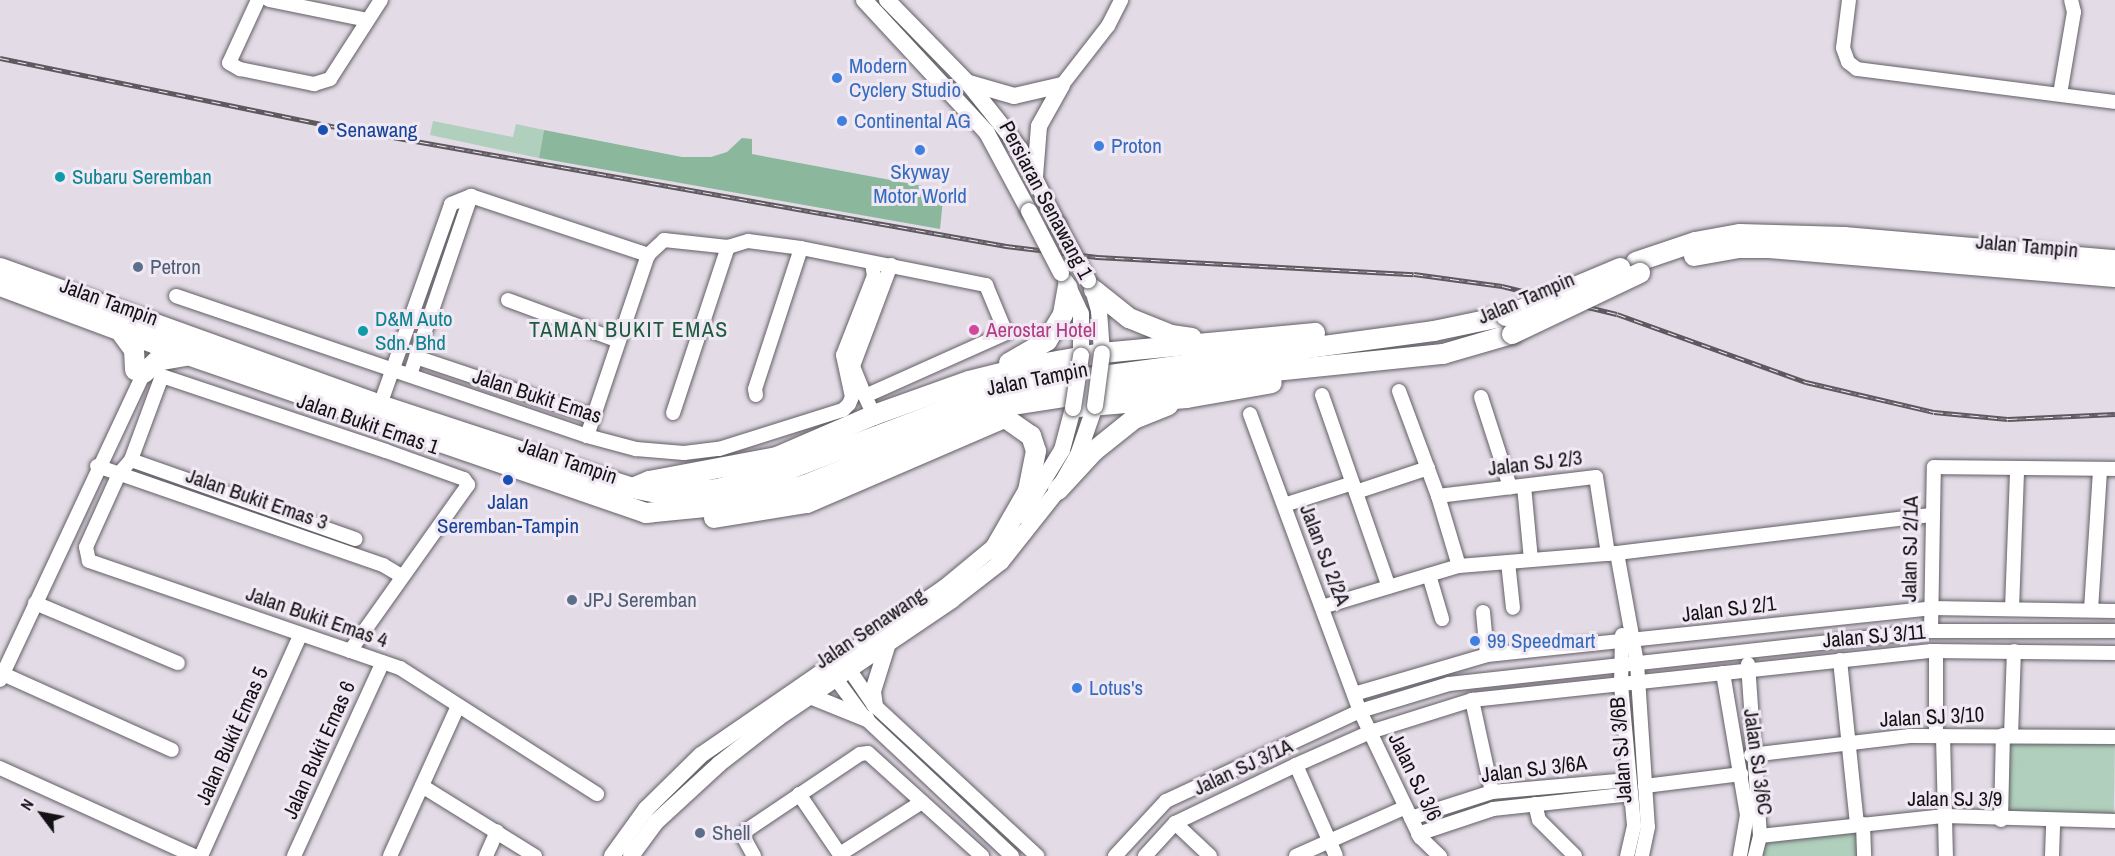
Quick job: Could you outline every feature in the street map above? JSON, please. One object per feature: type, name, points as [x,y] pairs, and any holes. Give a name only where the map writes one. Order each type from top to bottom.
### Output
[{"type":"highway","name":"Jalan Tampin","points":[[0,286],[122,332],[153,333],[189,356],[646,513],[726,506],[805,485],[999,406],[1147,384],[1443,354],[1504,324],[1695,242],[1740,234],[1844,237],[2115,260]]},
{"type":"highway","name":"Jalan Tampin","points":[[1638,267],[1738,248],[2115,277]]},
{"type":"highway","name":"Jalan Tampin","points":[[0,268],[153,333],[632,488],[663,494],[728,486],[790,470],[998,390],[1504,324]]},
{"type":"highway","points":[[969,381],[1047,341],[1063,315],[1064,280]]},
{"type":"highway","points":[[1091,285],[1129,318],[1171,335],[1221,343]]},
{"type":"highway","points":[[632,488],[649,481],[777,457],[874,415],[969,381],[1081,356],[1221,343],[1504,324]]},
{"type":"highway","points":[[122,332],[134,350],[140,371],[157,361],[189,356]]},
{"type":"highway","points":[[646,513],[685,519],[734,517],[807,503],[1005,418],[1073,408],[1187,398],[1443,354]]},
{"type":"highway","points":[[1058,490],[1094,451],[1134,419],[1187,398]]},
{"type":"highway","points":[[993,550],[1028,491],[1036,450],[1031,436],[1005,418]]},
{"type":"main road","name":"Persiaran Senawang 1","points":[[864,0],[987,133],[1029,211],[1081,314],[1081,356],[1073,408]]},
{"type":"main road","name":"Persiaran Senawang 1","points":[[887,0],[968,82],[1020,149],[1091,285],[1102,353],[1095,406]]},
{"type":"main road","points":[[968,82],[1014,96],[1062,85]]},
{"type":"main road","points":[[1035,179],[1039,126],[1062,85]]},
{"type":"main road","name":"Jalan Senawang","points":[[631,856],[656,822],[686,793],[810,696],[838,667],[888,643],[1001,562],[1058,490],[1078,455],[1095,406]]},
{"type":"main road","name":"Jalan Senawang","points":[[612,856],[646,809],[701,755],[838,667],[993,550],[1044,486],[1062,450],[1073,408]]},
{"type":"main road","points":[[810,696],[871,713],[873,691],[888,643]]},
{"type":"street","points":[[258,0],[230,56],[229,63],[240,69],[322,83],[330,79],[381,0]]},
{"type":"street","points":[[269,0],[367,20]]},
{"type":"street","points":[[1062,85],[1108,26],[1122,0]]},
{"type":"street","points":[[1849,0],[1843,48],[1848,62],[1857,69],[1972,87],[2060,94],[2115,102]]},
{"type":"street","points":[[2060,94],[2074,12],[2071,0]]},
{"type":"street","points":[[410,375],[471,196]]},
{"type":"street","points":[[380,405],[451,204],[471,196],[648,255]]},
{"type":"street","points":[[587,436],[648,255],[664,240],[728,248],[748,241],[801,248],[864,258],[872,264],[891,265],[986,285],[1006,333],[865,396]]},
{"type":"street","points":[[672,413],[728,248]]},
{"type":"street","points":[[756,395],[754,389],[801,248]]},
{"type":"street","name":"Jalan Bukit Emas","points":[[176,296],[587,436],[636,448],[684,453],[719,449],[843,410],[852,397],[842,365],[874,276],[872,264]]},
{"type":"street","points":[[874,415],[853,366],[891,265]]},
{"type":"street","points":[[508,300],[619,341]]},
{"type":"street","points":[[153,333],[129,398],[35,603],[5,657],[1,677],[172,750]]},
{"type":"street","points":[[416,357],[594,417]]},
{"type":"street","name":"Jalan Bukit Emas 1","points":[[119,474],[131,460],[159,381],[168,375],[464,479],[468,484],[465,491],[400,576],[350,651]]},
{"type":"street","points":[[1399,391],[1438,496],[1459,566]]},
{"type":"street","points":[[1322,395],[1389,587]]},
{"type":"street","points":[[1481,397],[1517,486],[1531,560]]},
{"type":"street","name":"Jalan SJ 2/2A","points":[[1250,414],[1360,711]]},
{"type":"street","points":[[131,460],[356,539]]},
{"type":"street","name":"Jalan Bukit Emas 3","points":[[97,466],[383,565],[400,576]]},
{"type":"street","name":"Jalan SJ 2/1A","points":[[1931,631],[1931,515],[1935,467],[2017,471]]},
{"type":"street","points":[[1284,505],[1428,468]]},
{"type":"street","points":[[2091,610],[2100,469]]},
{"type":"street","points":[[2012,609],[2017,471],[2115,469]]},
{"type":"street","name":"Jalan Bukit Emas 4","points":[[119,474],[86,547],[89,561],[400,668],[597,794]]},
{"type":"street","name":"Jalan SJ 2/3","points":[[1438,496],[1596,477],[1612,553]]},
{"type":"street","points":[[1322,607],[1459,566],[1612,553],[1931,515]]},
{"type":"street","points":[[1612,553],[1626,621],[1627,642],[1620,664],[1634,826],[1627,856]]},
{"type":"street","points":[[1508,562],[1514,608]]},
{"type":"street","points":[[1429,575],[1442,620]]},
{"type":"street","points":[[35,603],[178,663]]},
{"type":"street","name":"Jalan SJ 2/1","points":[[1354,694],[1487,655],[1627,642],[1931,608],[2115,611]]},
{"type":"street","points":[[1483,612],[1487,655]]},
{"type":"street","points":[[1115,856],[1166,801],[1360,711],[1449,684],[1931,631],[2115,631]]},
{"type":"street","name":"Jalan Bukit Emas 5","points":[[201,856],[301,634]]},
{"type":"street","name":"Jalan SJ 3/6B","points":[[1627,642],[1636,663],[1638,682],[1648,827],[1642,856]]},
{"type":"street","points":[[1747,650],[1752,755],[1760,836],[1755,856]]},
{"type":"street","points":[[1936,651],[1946,856]]},
{"type":"street","name":"Jalan SJ 3/11","points":[[1472,700],[1936,651],[2115,653]]},
{"type":"street","points":[[2001,820],[2014,651]]},
{"type":"street","points":[[1840,660],[1864,856]]},
{"type":"street","name":"Jalan Bukit Emas 6","points":[[294,856],[383,662]]},
{"type":"street","points":[[838,667],[871,713],[1012,856]]},
{"type":"street","name":"Jalan SJ 3/6C","points":[[1723,673],[1747,815],[1740,856]]},
{"type":"street","points":[[1472,700],[1492,792]]},
{"type":"street","name":"Jalan SJ 3/1A","points":[[1145,856],[1175,823],[1296,765],[1370,732],[1472,700]]},
{"type":"street","points":[[390,856],[458,706]]},
{"type":"street","name":"Jalan SJ 3/6","points":[[1360,711],[1418,834],[1440,856]]},
{"type":"street","points":[[871,713],[1038,856]]},
{"type":"street","name":"Jalan SJ 3/10","points":[[1752,755],[1939,736],[2115,738]]},
{"type":"street","points":[[754,856],[743,836],[799,794],[860,754],[868,753],[977,855]]},
{"type":"street","points":[[1296,765],[1336,856]]},
{"type":"street","points":[[0,768],[194,856]]},
{"type":"street","points":[[1645,786],[1741,774]]},
{"type":"street","points":[[422,786],[535,856]]},
{"type":"street","points":[[1418,834],[1493,809],[1629,787]]},
{"type":"street","name":"Jalan SJ 3/6A","points":[[1296,856],[1408,813],[1492,792],[1629,787]]},
{"type":"street","points":[[799,794],[841,855],[922,802]]},
{"type":"street","points":[[1535,804],[1539,820],[1575,856]]},
{"type":"street","name":"Jalan SJ 3/9","points":[[1760,836],[1945,816],[2001,820],[2115,821]]},
{"type":"street","points":[[2052,856],[2053,821]]},
{"type":"street","points":[[1175,823],[1210,856]]},
{"type":"street","points":[[486,856],[497,831]]},
{"type":"green space","points":[[433,121],[513,137],[516,124],[544,130],[539,158],[430,135]]},
{"type":"green space","points":[[544,130],[682,157],[711,157],[727,152],[742,138],[752,139],[752,154],[944,190],[940,229],[539,158]]},
{"type":"green space","points":[[2002,738],[2115,740],[2114,820],[2001,818]]},
{"type":"green space","points":[[1858,831],[1858,856],[1760,856],[1763,842]]},
{"type":"railway","points":[[0,58],[331,126],[1006,246],[1097,257],[1414,274],[1502,286],[1617,314],[1806,382],[1934,412],[2008,419],[2115,414]]},
{"type":"place","name":"Modern Cyclery Studio","points":[[837,78]]},
{"type":"place","name":"Continental AG","points":[[842,121]]},
{"type":"place","name":"Senawang","points":[[323,130]]},
{"type":"place","name":"Proton","points":[[1099,146]]},
{"type":"place","name":"Skyway Motor World","points":[[920,150]]},
{"type":"place","name":"Subaru Seremban","points":[[60,177]]},
{"type":"place","name":"Petron","points":[[138,267]]},
{"type":"place","name":"Aerostar Hotel","points":[[974,330]]},
{"type":"place","name":"D&M Auto Sdn. Bhd","points":[[363,331]]},
{"type":"place","name":"Jalan Seremban-Tampin","points":[[508,480]]},
{"type":"place","name":"JPJ Seremban","points":[[572,600]]},
{"type":"place","name":"99 Speedmart","points":[[1475,641]]},
{"type":"place","name":"Lotus's","points":[[1077,688]]},
{"type":"place","name":"Shell","points":[[700,833]]},
{"type":"district","name":"TAMAN BUKIT EMAS","points":[[629,330]]}]
